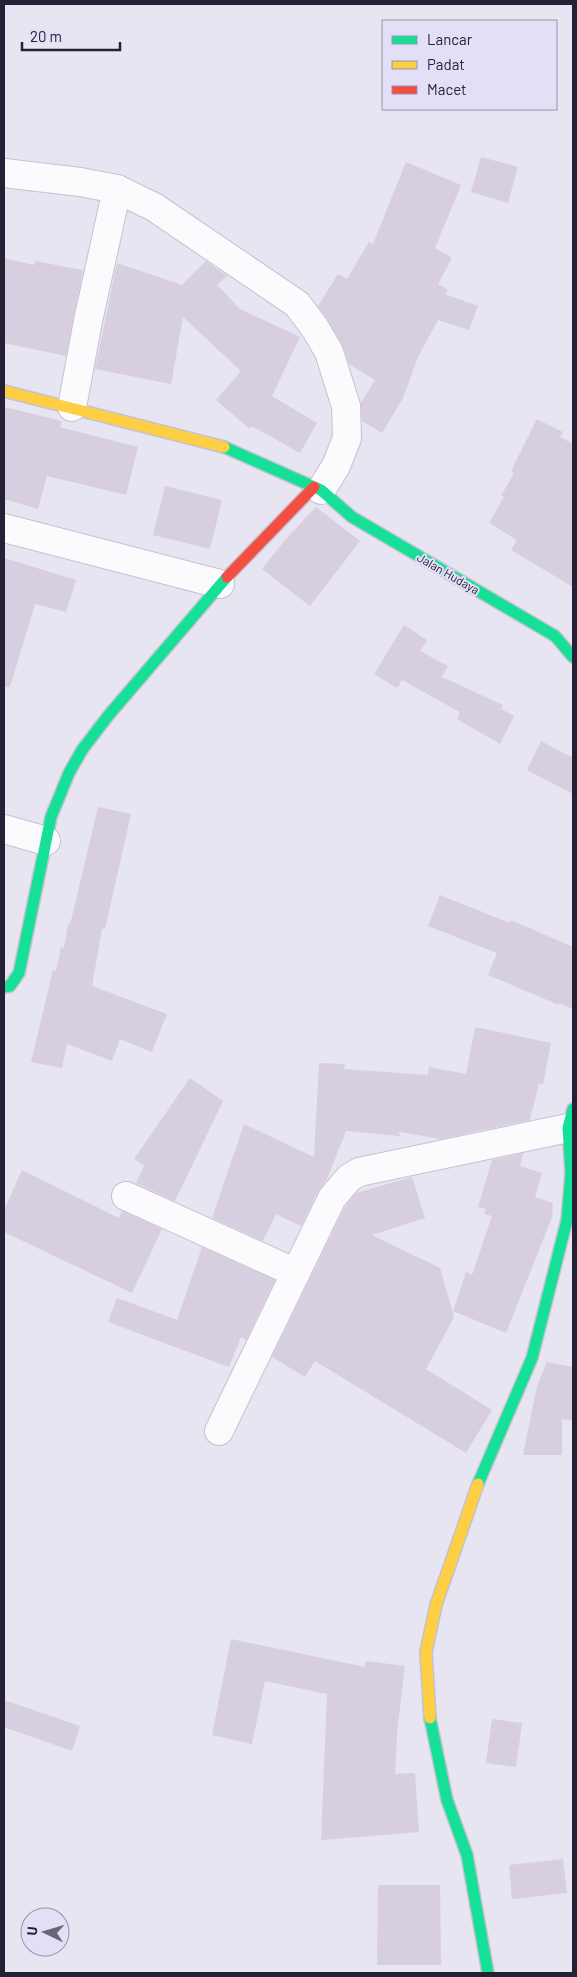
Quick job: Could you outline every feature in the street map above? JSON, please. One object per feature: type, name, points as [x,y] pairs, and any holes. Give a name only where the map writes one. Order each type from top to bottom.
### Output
[{"type":"street","points":[[4,173],[80,182],[117,189],[154,207],[298,304],[330,352],[346,406],[347,438],[336,466],[318,489],[220,584],[108,716],[82,750],[69,773],[55,808],[46,841],[19,973],[10,986],[4,987]]},
{"type":"street","points":[[72,407],[88,321],[117,189]]},
{"type":"street","name":"Jalan Hudaya","points":[[4,392],[72,407],[230,449],[318,489],[352,517],[555,636],[573,657]]},
{"type":"street","points":[[4,528],[220,584]]},
{"type":"street","points":[[4,829],[46,841]]},
{"type":"street","points":[[219,1431],[332,1198],[349,1178],[360,1172],[571,1119],[571,1173],[567,1220],[532,1358],[481,1476],[436,1605],[426,1652],[430,1726],[447,1800],[468,1855],[488,1973]]},
{"type":"street","points":[[126,1196],[296,1273]]},
{"type":"building","points":[[481,157],[518,167],[508,203],[471,192]]},
{"type":"building","points":[[406,162],[461,185],[435,248],[452,258],[438,284],[448,290],[445,294],[478,306],[469,330],[438,320],[418,357],[403,398],[382,433],[362,421],[361,403],[375,380],[349,364],[342,344],[318,306],[338,274],[347,279],[369,242],[373,244]]},
{"type":"building","points":[[4,258],[34,265],[35,261],[83,270],[66,356],[4,343]]},
{"type":"building","points":[[206,261],[227,276],[217,285],[240,309],[300,337],[272,396],[317,423],[300,453],[252,426],[250,429],[216,400],[241,371],[183,317],[171,384],[95,369],[117,263],[182,285]]},
{"type":"building","points":[[4,407],[62,421],[60,427],[138,447],[126,495],[47,476],[38,509],[4,499]]},
{"type":"building","points":[[537,419],[563,432],[560,437],[573,444],[573,587],[511,550],[517,540],[489,523],[504,497],[501,496],[514,473],[511,471]]},
{"type":"building","points":[[165,486],[222,500],[210,549],[153,535]]},
{"type":"building","points":[[316,507],[360,541],[310,606],[262,569],[285,540]]},
{"type":"building","points":[[4,558],[76,580],[66,612],[35,604],[10,687],[4,686]]},
{"type":"building","points":[[404,625],[427,640],[420,651],[448,666],[442,677],[503,705],[501,709],[514,716],[500,744],[457,719],[460,712],[402,680],[397,688],[374,674]]},
{"type":"building","points":[[541,741],[573,758],[573,794],[527,770]]},
{"type":"building","points":[[98,807],[131,814],[105,929],[102,929],[92,986],[167,1014],[152,1052],[120,1039],[112,1061],[67,1044],[62,1068],[31,1062],[53,970],[56,971],[61,947],[64,948],[68,924],[70,925]]},
{"type":"building","points":[[440,895],[510,923],[511,920],[573,947],[573,1009],[488,975],[497,953],[428,926]]},
{"type":"building","points":[[475,1027],[551,1043],[543,1084],[539,1083],[530,1120],[441,1139],[399,1132],[400,1136],[346,1131],[327,1179],[318,1191],[301,1226],[276,1214],[263,1241],[212,1218],[244,1124],[314,1157],[319,1063],[345,1064],[344,1069],[428,1075],[429,1067],[466,1074]]},
{"type":"building","points":[[190,1078],[223,1101],[175,1201],[136,1183],[144,1166],[134,1159]]},
{"type":"building","points":[[523,1153],[520,1166],[542,1173],[535,1197],[553,1203],[552,1217],[506,1333],[453,1311],[466,1272],[472,1275],[492,1216],[484,1214],[486,1209],[478,1207],[492,1160]]},
{"type":"building","points":[[22,1170],[119,1218],[122,1211],[162,1229],[132,1293],[4,1232],[4,1210]]},
{"type":"building","points":[[412,1177],[425,1218],[372,1235],[440,1268],[454,1317],[426,1369],[492,1410],[466,1453],[315,1361],[305,1377],[272,1357],[345,1207],[356,1193]]},
{"type":"building","points":[[202,1247],[275,1280],[246,1340],[241,1337],[229,1367],[108,1322],[117,1298],[177,1320]]},
{"type":"building","points":[[547,1362],[573,1367],[573,1421],[562,1419],[562,1455],[523,1455],[537,1386]]},
{"type":"building","points":[[231,1639],[365,1667],[366,1661],[405,1666],[397,1732],[395,1774],[415,1773],[419,1832],[321,1840],[327,1694],[265,1681],[252,1744],[212,1735]]},
{"type":"building","points":[[4,1700],[80,1726],[72,1751],[4,1727]]},
{"type":"building","points":[[492,1719],[522,1723],[516,1767],[486,1763]]},
{"type":"building","points":[[563,1859],[567,1893],[512,1899],[509,1865]]},
{"type":"building","points":[[378,1885],[440,1885],[441,1965],[377,1965]]},
{"type":"traffic: fast","points":[[224,447],[321,490],[352,517],[555,636],[573,657]]},
{"type":"traffic: fast","points":[[4,987],[10,986],[19,973],[51,817],[69,773],[82,750],[108,716],[227,577]]},
{"type":"traffic: fast","points":[[478,1484],[532,1358],[567,1220],[571,1173],[568,1128],[573,1109]]},
{"type":"traffic: fast","points":[[430,1718],[447,1800],[467,1855],[488,1973]]},
{"type":"traffic: slow","points":[[4,391],[224,447]]},
{"type":"traffic: slow","points":[[430,1718],[426,1652],[436,1605],[478,1484]]},
{"type":"traffic: jam","points":[[227,577],[314,487]]}]
